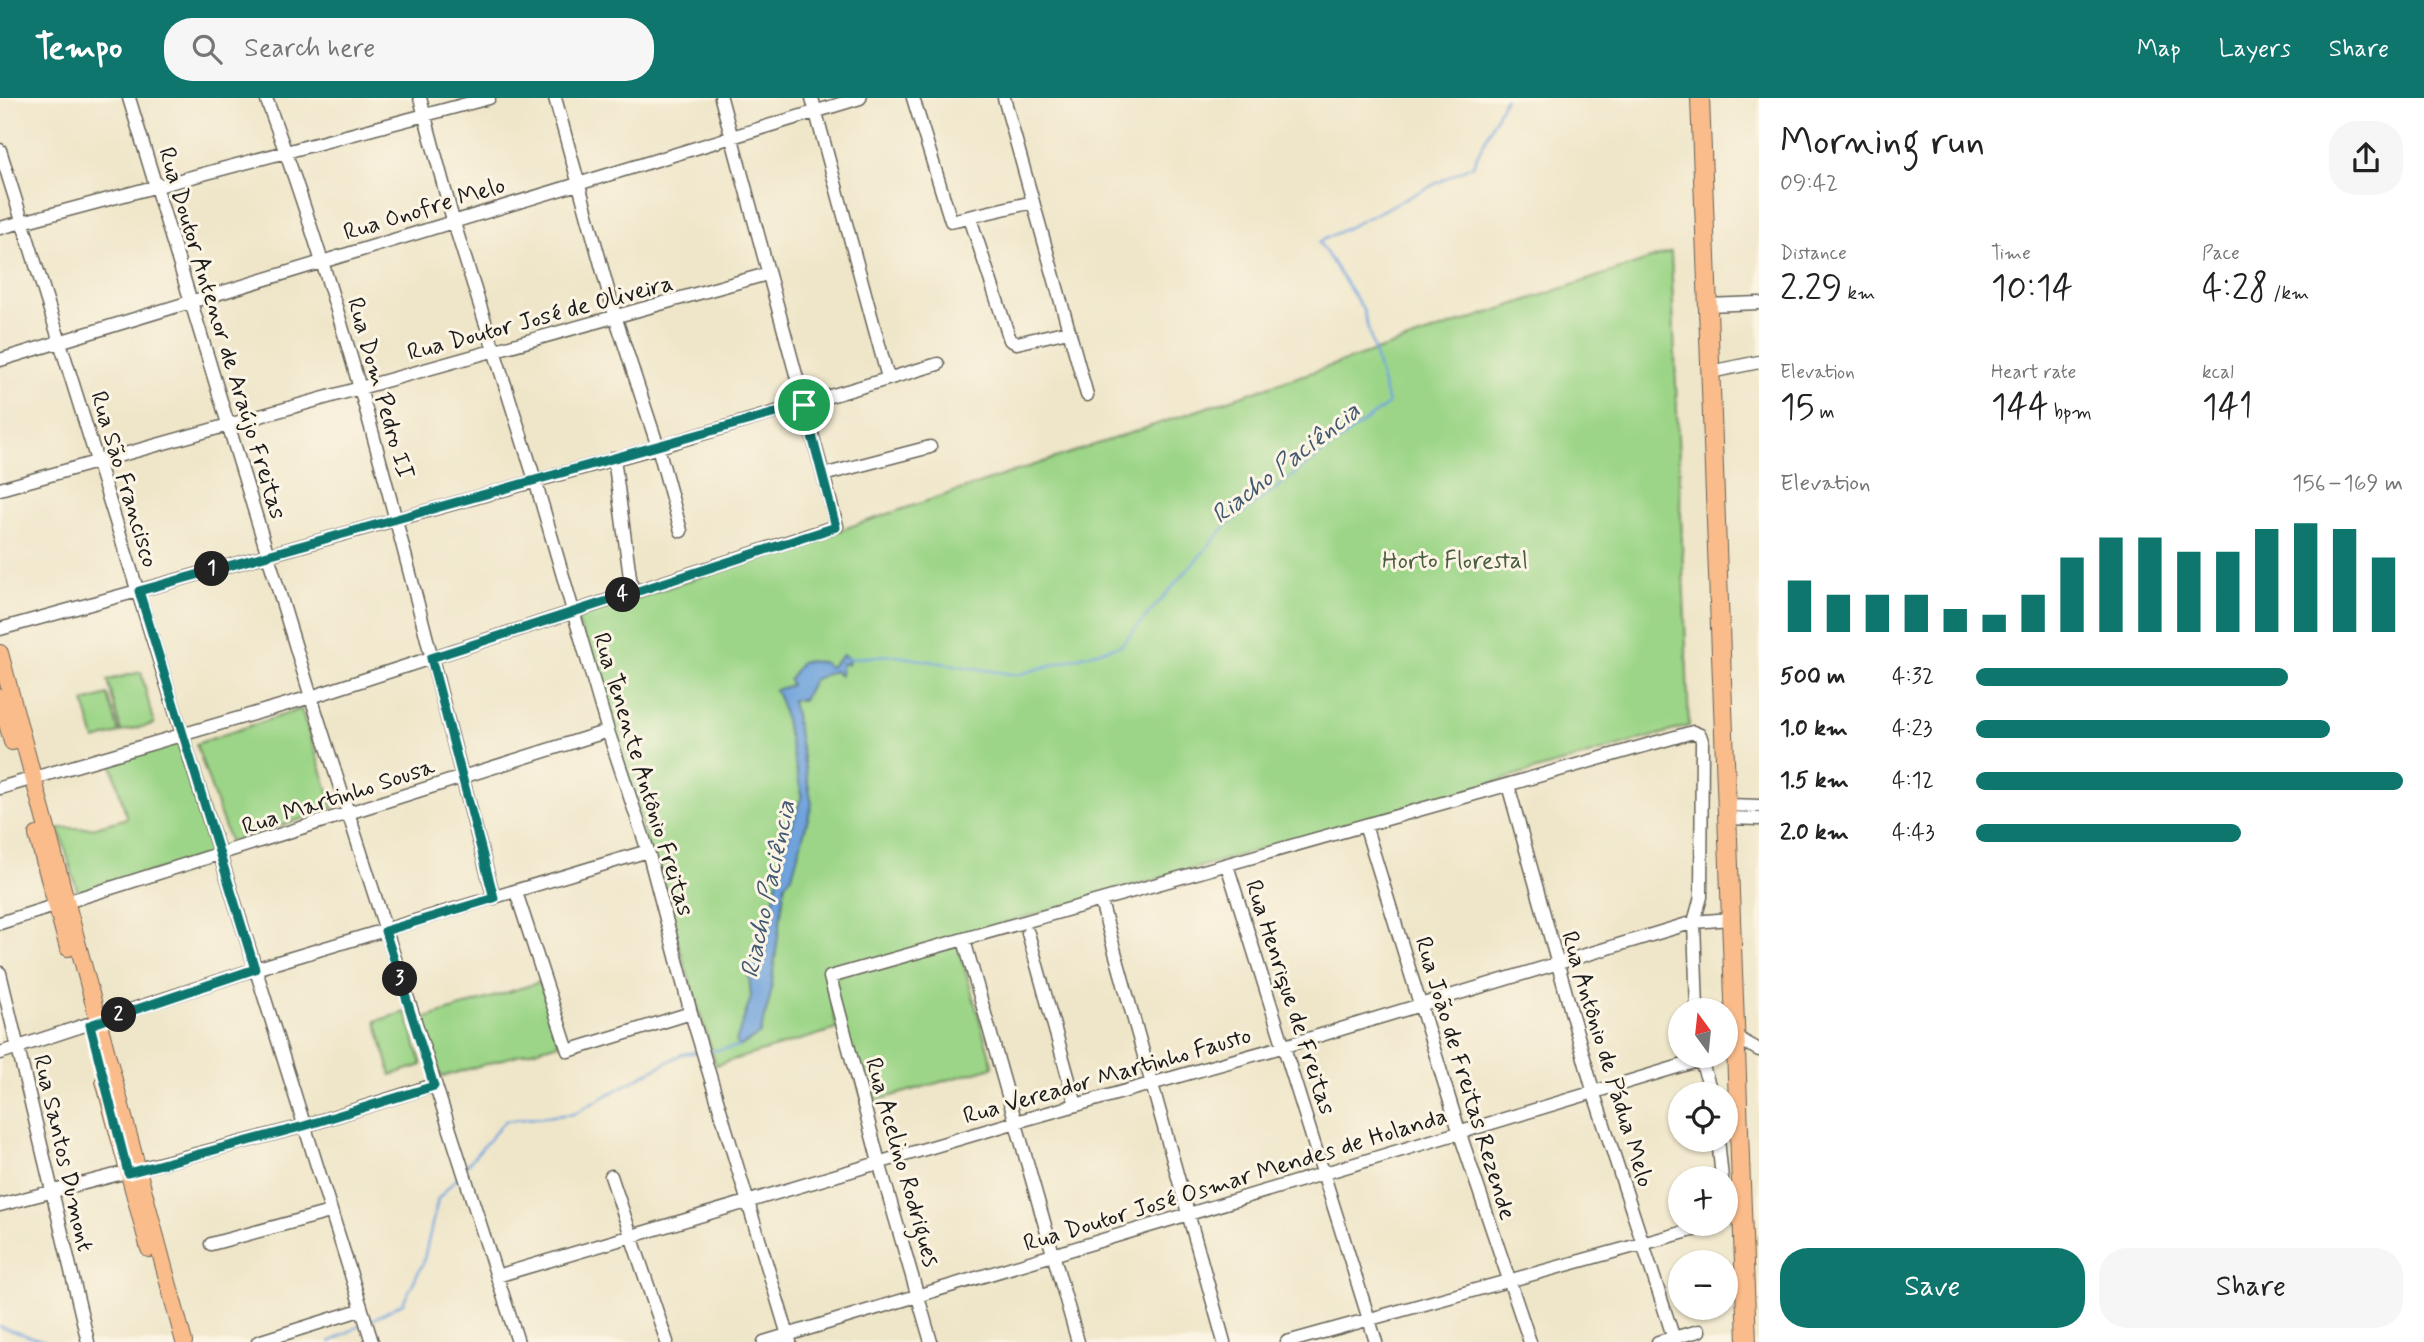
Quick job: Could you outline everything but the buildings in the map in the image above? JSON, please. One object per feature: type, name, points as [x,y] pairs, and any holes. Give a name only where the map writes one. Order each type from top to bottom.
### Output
[{"type":"highway","points":[[1700,98],[1727,812],[1731,998]]},
{"type":"highway","points":[[1731,1068],[1732,1166]]},
{"type":"highway","points":[[1735,1236],[1747,1342]]},
{"type":"main road","points":[[0,653],[28,780],[134,1171],[184,1342]]},
{"type":"main road","points":[[0,697],[28,780]]},
{"type":"main road","points":[[134,1171],[176,1342]]},
{"type":"street","name":"Rua Doutor Antenor de Araújo Freitas","points":[[129,98],[311,696],[518,1342]]},
{"type":"street","name":"Rua Dom Pedro II","points":[[266,98],[322,261],[360,388],[494,898]]},
{"type":"street","name":"Rua Tenente Antônio Freitas","points":[[420,98],[453,220],[535,480],[608,731],[648,851],[691,1013],[789,1339]]},
{"type":"street","points":[[0,228],[489,98]]},
{"type":"street","points":[[555,98],[617,319],[658,447],[681,531]]},
{"type":"street","points":[[0,788],[311,696],[833,528],[836,522],[721,98]]},
{"type":"street","points":[[812,98],[888,378]]},
{"type":"street","name":"Rua Onofre Melo","points":[[0,360],[860,98]]},
{"type":"street","points":[[914,98],[948,216],[954,222],[1033,202]]},
{"type":"street","points":[[1004,98],[1087,395]]},
{"type":"street","name":"Rua São Francisco","points":[[0,150],[372,1342]]},
{"type":"street","points":[[970,218],[1008,338],[1017,343],[1068,331]]},
{"type":"street","name":"Rua Doutor José de Oliveira","points":[[0,489],[617,319],[767,274]]},
{"type":"street","points":[[1707,305],[1759,303]]},
{"type":"street","points":[[1710,372],[1759,362]]},
{"type":"street","points":[[0,629],[658,447],[938,364]]},
{"type":"street","points":[[823,475],[930,447]]},
{"type":"street","points":[[614,458],[632,592]]},
{"type":"street","name":"Rua Martinho Sousa","points":[[0,923],[62,906],[608,731]]},
{"type":"street","points":[[1078,1342],[1056,1254],[964,940],[1693,732],[1698,733],[1702,745],[1701,897],[1694,922],[1697,998]]},
{"type":"street","name":"Rua Antônio de Pádua Melo","points":[[1508,785],[1594,1094],[1674,1339]]},
{"type":"street","points":[[1727,812],[1759,806]]},
{"type":"street","points":[[1727,812],[1759,819]]},
{"type":"street","name":"Rua João de Freitas Rezende","points":[[1365,825],[1460,1134],[1530,1342]]},
{"type":"street","points":[[0,1053],[255,969],[648,851]]},
{"type":"street","name":"Rua Henrique de Freitas","points":[[1227,865],[1376,1342]]},
{"type":"street","points":[[516,892],[568,1051],[691,1013]]},
{"type":"street","points":[[1101,902],[1224,1342]]},
{"type":"street","name":"Rua Vereador Martinho Fausto","points":[[496,1276],[1016,1122],[1285,1046],[1694,922],[1730,919]]},
{"type":"street","points":[[1028,933],[1076,1105]]},
{"type":"street","name":"Rua Acelino Rodrigues","points":[[931,1342],[879,1162],[830,977],[964,940]]},
{"type":"street","name":"Rua Santos Dumont","points":[[0,973],[88,1342]]},
{"type":"street","points":[[1738,1047],[1759,1050]]},
{"type":"street","name":"Rua Doutor José Osmar Mendes de Holanda","points":[[764,1342],[789,1339],[919,1295],[1594,1094],[1670,1068]]},
{"type":"street","points":[[0,1205],[304,1126],[434,1086]]},
{"type":"street","points":[[611,1176],[634,1236],[667,1342]]},
{"type":"street","points":[[211,1244],[330,1212]]},
{"type":"street","points":[[1287,1342],[1670,1236]]},
{"type":"street","points":[[258,1342],[360,1310]]},
{"type":"street","points":[[1658,1342],[1699,1331]]},
{"type":"green space","name":"Horto Florestal","points":[[1671,252],[1689,726],[956,937],[993,1067],[864,1104],[825,974],[837,1029],[716,1065],[577,618]]},
{"type":"green space","points":[[141,672],[154,724],[121,732],[108,680]]},
{"type":"green space","points":[[108,695],[119,733],[95,740],[84,702]]},
{"type":"green space","points":[[301,709],[334,808],[230,843],[196,744]]},
{"type":"green space","points":[[185,736],[219,852],[78,893],[59,828],[92,828],[127,818],[110,758]]},
{"type":"green space","points":[[540,982],[559,1043],[441,1077],[423,1019]]},
{"type":"green space","points":[[406,1012],[422,1065],[391,1075],[376,1021]]},
{"type":"water","points":[[843,655],[849,658],[848,665],[842,663],[840,676],[834,671],[813,680],[803,700],[792,700],[812,804],[792,876],[785,884],[770,997],[760,1034],[739,1047],[736,1042],[751,997],[748,964],[758,960],[765,949],[781,858],[802,795],[781,703],[775,690],[791,685],[789,679],[802,661],[822,662],[830,667]]},
{"type":"waterway","name":"Riacho Paciência","points":[[846,659],[890,655],[1017,675],[1121,645],[1227,525],[1388,404],[1363,309],[1319,242],[1473,165],[1505,98]]},
{"type":"waterway","name":"Riacho Paciência","points":[[708,1051],[739,1047]]},
{"type":"waterway","name":"Riacho Paciência","points":[[467,1165],[505,1121],[573,1114],[682,1054],[698,1052]]},
{"type":"waterway","name":"Riacho Paciência","points":[[370,1321],[403,1303],[423,1263],[438,1199],[458,1176]]},
{"type":"waterway","name":"Riacho Paciência","points":[[330,1342],[361,1325]]},
{"type":"waterway","name":"Riacho Paciência","points":[[0,1327],[47,1342]]},
{"type":"route","points":[[804,405],[836,527],[431,658],[494,898],[385,931],[434,1086],[304,1126],[128,1173],[90,1025],[255,969],[139,591],[804,405]]}]
